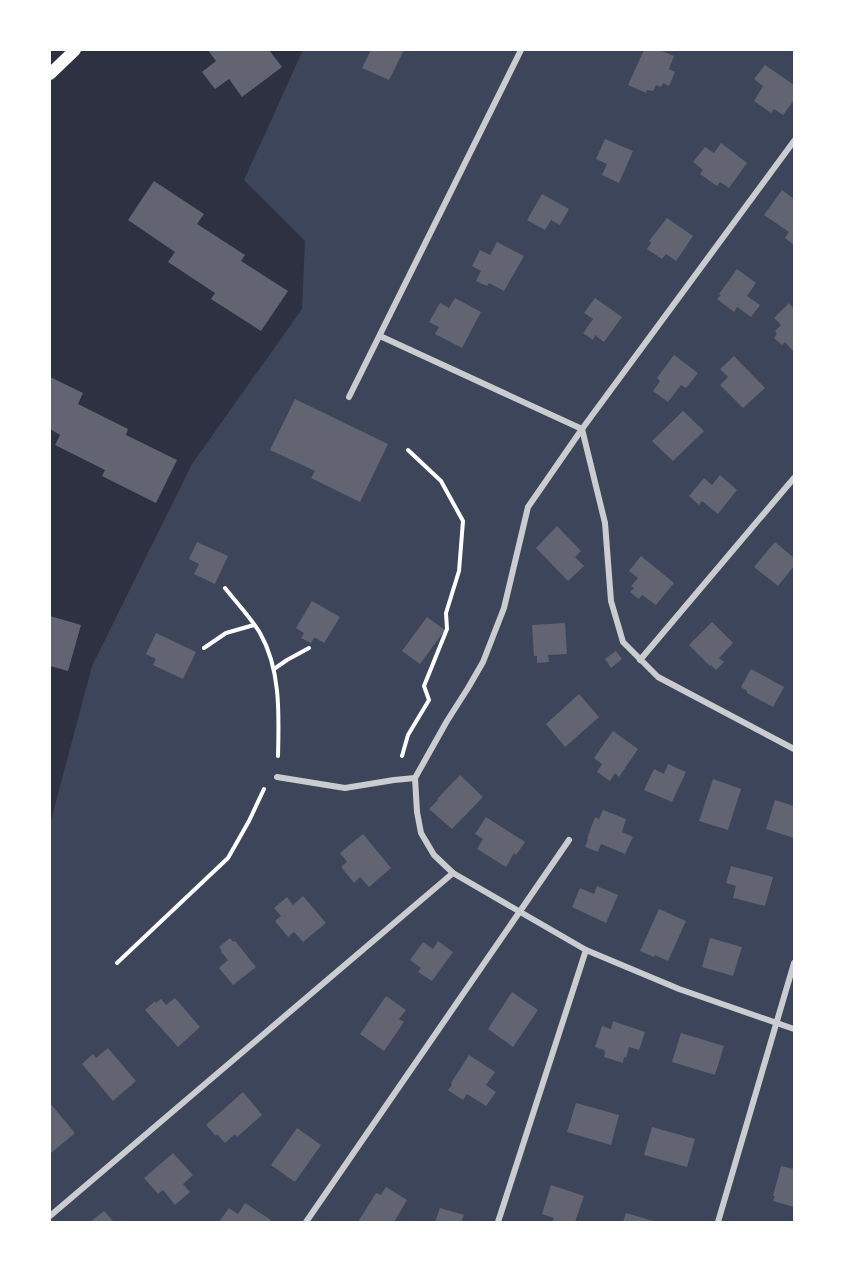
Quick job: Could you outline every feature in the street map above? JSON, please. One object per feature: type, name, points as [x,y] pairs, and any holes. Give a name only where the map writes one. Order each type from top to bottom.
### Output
[{"type":"main road","points":[[50,74],[75,50]]},
{"type":"street","points":[[350,397],[521,50]]},
{"type":"street","points":[[795,141],[582,429],[528,507],[504,608],[483,662],[415,778],[421,833],[434,855],[453,873],[586,950],[679,989],[795,1029]]},
{"type":"street","points":[[380,336],[582,429]]},
{"type":"street","points":[[582,429],[605,522],[611,601],[623,642],[658,677],[795,748]]},
{"type":"street","points":[[640,660],[795,478]]},
{"type":"street","points":[[277,777],[345,788],[415,778]]},
{"type":"street","points":[[306,1222],[569,840]]},
{"type":"street","points":[[50,1216],[453,873]]},
{"type":"street","points":[[498,1222],[586,950]]},
{"type":"street","points":[[717,1222],[795,963]]},
{"type":"path","points":[[394,780],[408,735],[429,700],[424,686],[447,629],[446,613],[459,571],[463,521],[441,481],[408,450]]},
{"type":"path","points":[[117,963],[228,858],[249,821],[268,780],[277,777],[279,724],[274,669],[260,633],[225,588]]},
{"type":"path","points":[[204,648],[226,633],[254,626]]},
{"type":"path","points":[[274,669],[309,648]]},
{"type":"shaded area","points":[[303,50],[794,50],[794,1222],[50,1222],[50,824],[92,666],[192,464],[302,309],[305,241],[244,180]]},
{"type":"building","points":[[208,50],[269,50],[282,67],[242,97],[229,79],[215,89],[202,72],[216,61]]},
{"type":"building","points":[[371,50],[404,50],[389,80],[362,68]]},
{"type":"building","points":[[644,50],[659,50],[674,56],[669,69],[675,72],[669,86],[663,83],[661,87],[656,85],[653,91],[647,90],[646,93],[628,85]]},
{"type":"building","points":[[765,65],[794,85],[794,100],[783,115],[774,109],[771,113],[754,101],[763,86],[754,79]]},
{"type":"building","points":[[605,139],[633,151],[619,183],[602,175],[607,164],[596,159]]},
{"type":"building","points":[[721,143],[747,163],[729,188],[720,182],[717,186],[700,174],[703,170],[693,162],[705,147],[714,153]]},
{"type":"building","points":[[154,181],[204,214],[197,224],[245,255],[241,261],[288,291],[261,331],[211,299],[215,293],[168,262],[175,252],[128,220]]},
{"type":"building","points":[[782,190],[794,199],[794,245],[785,238],[789,232],[764,215]]},
{"type":"building","points":[[542,194],[569,209],[560,225],[551,220],[545,230],[527,220]]},
{"type":"building","points":[[667,218],[693,236],[676,261],[666,254],[662,259],[647,249],[651,243],[649,241]]},
{"type":"building","points":[[497,242],[524,256],[504,291],[489,283],[487,286],[476,281],[481,271],[472,266],[480,250],[490,255]]},
{"type":"building","points":[[737,269],[756,283],[747,296],[760,305],[751,317],[737,307],[734,312],[717,299]]},
{"type":"building","points":[[455,298],[481,312],[462,348],[435,334],[439,327],[429,322],[440,303],[449,308]]},
{"type":"building","points":[[595,298],[622,317],[604,342],[595,335],[593,340],[583,333],[593,319],[584,313]]},
{"type":"building","points":[[789,303],[794,309],[794,352],[785,342],[782,345],[774,338],[777,334],[775,331],[781,325],[774,318]]},
{"type":"building","points":[[674,355],[698,373],[686,388],[681,385],[668,402],[653,391],[660,381],[657,378]]},
{"type":"building","points":[[734,356],[765,388],[743,408],[720,385],[728,377],[720,369]]},
{"type":"building","points":[[50,377],[83,393],[78,404],[128,429],[126,435],[177,460],[156,503],[102,476],[105,470],[55,445],[60,435],[50,429]]},
{"type":"building","points":[[295,399],[388,444],[360,502],[311,478],[315,471],[270,450]]},
{"type":"building","points":[[683,411],[704,431],[673,461],[652,441]]},
{"type":"building","points":[[720,475],[737,490],[718,514],[702,501],[699,505],[689,496],[704,478],[712,485]]},
{"type":"building","points":[[557,526],[581,551],[575,557],[584,566],[568,581],[536,548]]},
{"type":"building","points":[[197,542],[228,556],[215,584],[194,574],[199,564],[189,559]]},
{"type":"building","points":[[775,542],[794,558],[794,566],[778,586],[754,567]]},
{"type":"building","points":[[641,556],[674,583],[656,605],[642,595],[639,599],[630,592],[634,588],[631,586],[638,578],[629,571]]},
{"type":"building","points":[[312,601],[340,617],[324,643],[316,638],[311,643],[301,638],[304,633],[296,628]]},
{"type":"building","points":[[50,616],[81,625],[68,671],[50,666]]},
{"type":"building","points":[[427,617],[445,630],[420,664],[402,651]]},
{"type":"building","points":[[712,622],[733,643],[719,658],[724,662],[716,670],[689,645]]},
{"type":"building","points":[[565,623],[567,654],[548,655],[549,662],[537,663],[537,656],[534,656],[532,625]]},
{"type":"building","points":[[156,633],[196,652],[183,679],[153,665],[156,659],[146,654]]},
{"type":"building","points":[[616,651],[622,659],[611,668],[605,659]]},
{"type":"building","points":[[751,669],[784,687],[773,707],[747,693],[741,687]]},
{"type":"building","points":[[579,694],[599,717],[565,747],[546,724]]},
{"type":"building","points":[[613,731],[638,749],[619,777],[615,773],[610,781],[597,772],[602,764],[594,758]]},
{"type":"building","points":[[668,764],[686,772],[672,802],[644,790],[654,769],[664,774]]},
{"type":"building","points":[[460,775],[483,797],[452,829],[429,809]]},
{"type":"building","points":[[713,779],[741,789],[728,830],[699,821]]},
{"type":"building","points":[[775,800],[794,806],[794,838],[766,829]]},
{"type":"building","points":[[603,810],[626,819],[622,832],[633,837],[625,854],[601,844],[598,852],[585,847],[595,817],[599,819]]},
{"type":"building","points":[[486,817],[525,842],[516,855],[514,853],[506,867],[477,849],[483,839],[475,834]]},
{"type":"building","points":[[363,834],[391,868],[369,887],[360,877],[354,883],[341,867],[347,862],[340,853]]},
{"type":"building","points":[[731,866],[773,877],[765,906],[733,898],[736,886],[726,883]]},
{"type":"building","points":[[597,886],[618,895],[606,923],[572,907],[580,888],[594,894]]},
{"type":"building","points":[[303,896],[326,923],[303,942],[294,932],[288,937],[275,921],[281,916],[274,908],[287,897],[293,905]]},
{"type":"building","points":[[659,909],[686,921],[668,961],[640,951]]},
{"type":"building","points":[[230,938],[256,967],[233,985],[219,968],[228,960],[219,947]]},
{"type":"building","points":[[710,938],[742,947],[733,976],[702,967]]},
{"type":"building","points":[[438,941],[453,952],[432,981],[418,972],[421,968],[410,960],[423,942],[433,949]]},
{"type":"building","points":[[512,992],[538,1010],[513,1047],[488,1029]]},
{"type":"building","points":[[386,996],[406,1010],[399,1019],[404,1022],[384,1051],[360,1034]]},
{"type":"building","points":[[175,998],[200,1027],[178,1047],[145,1010],[155,1001],[156,1003],[161,999],[166,1005]]},
{"type":"building","points":[[613,1021],[645,1032],[639,1050],[629,1047],[623,1063],[604,1057],[604,1050],[595,1047],[602,1026],[611,1029]]},
{"type":"building","points":[[681,1033],[724,1046],[715,1075],[672,1062]]},
{"type":"building","points":[[108,1048],[136,1081],[113,1101],[82,1064],[93,1054],[96,1058]]},
{"type":"building","points":[[469,1055],[495,1072],[486,1085],[496,1092],[486,1106],[467,1094],[463,1100],[448,1090]]},
{"type":"building","points":[[243,1092],[262,1115],[237,1137],[235,1134],[225,1143],[206,1125]]},
{"type":"building","points":[[50,1103],[75,1133],[51,1153],[50,1151]]},
{"type":"building","points":[[576,1103],[619,1115],[611,1145],[567,1132]]},
{"type":"building","points":[[652,1127],[695,1139],[687,1167],[644,1155]]},
{"type":"building","points":[[297,1128],[321,1145],[295,1182],[271,1165]]},
{"type":"building","points":[[173,1153],[193,1175],[183,1184],[190,1192],[175,1205],[163,1190],[158,1194],[144,1178]]},
{"type":"building","points":[[781,1166],[794,1169],[794,1207],[773,1201]]},
{"type":"building","points":[[551,1185],[584,1196],[575,1222],[552,1222],[554,1218],[542,1214]]},
{"type":"building","points":[[386,1187],[407,1200],[394,1222],[358,1222],[376,1193],[381,1195]]},
{"type":"building","points":[[245,1203],[271,1220],[270,1222],[219,1222],[229,1208],[238,1214]]},
{"type":"building","points":[[440,1208],[464,1215],[461,1222],[435,1222]]},
{"type":"building","points":[[104,1211],[114,1222],[90,1222]]},
{"type":"building","points":[[626,1213],[657,1222],[623,1222]]}]
